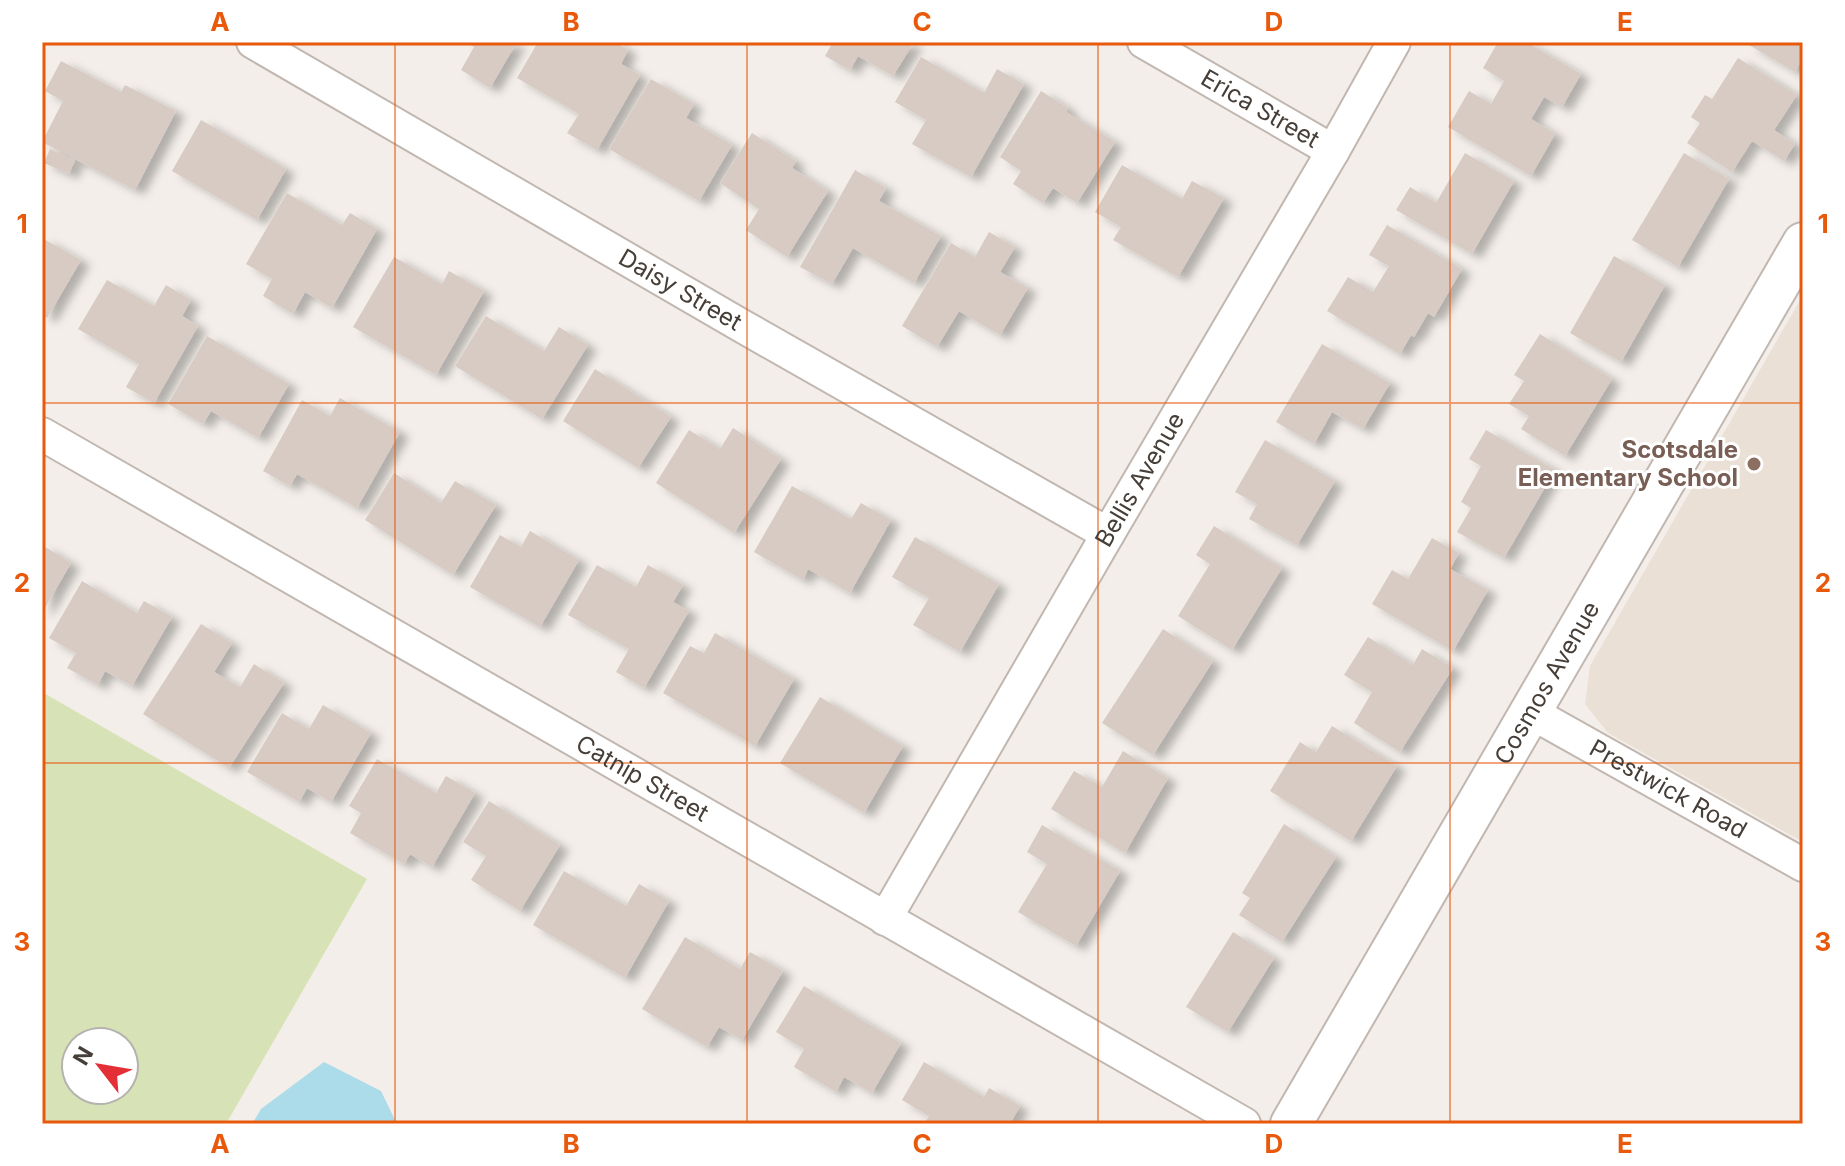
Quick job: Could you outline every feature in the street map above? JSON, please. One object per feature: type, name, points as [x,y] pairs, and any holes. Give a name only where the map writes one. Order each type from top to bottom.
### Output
[{"type":"street","name":"Daisy Street","points":[[253,42],[1108,534]]},
{"type":"street","name":"Erica Street","points":[[1144,42],[1333,151]]},
{"type":"street","name":"Bellis Avenue","points":[[885,919],[1394,42]]},
{"type":"street","name":"Cosmos Avenue","points":[[1291,1124],[1803,243]]},
{"type":"street","name":"Catnip Street","points":[[42,434],[1244,1124]]},
{"type":"street","name":"Prestwick Road","points":[[1532,713],[1803,865]]},
{"type":"shaded area","name":"Scotsdale Elementary School","points":[[1803,295],[1803,842],[1608,733],[1585,704],[1590,666]]},
{"type":"green space","points":[[42,692],[367,879],[226,1124],[42,1124]]},
{"type":"water","points":[[324,1062],[381,1091],[397,1124],[252,1124],[261,1109]]},
{"type":"building","points":[[466,42],[517,42],[490,88],[461,70],[474,47]]},
{"type":"building","points":[[538,42],[615,42],[628,50],[621,64],[640,75],[597,150],[567,133],[579,114],[517,78]]},
{"type":"building","points":[[833,42],[914,42],[893,76],[858,56],[850,70],[825,56]]},
{"type":"building","points":[[1498,42],[1526,42],[1581,74],[1562,107],[1544,97],[1531,119],[1555,134],[1531,176],[1448,127],[1469,91],[1491,104],[1504,81],[1483,68]]},
{"type":"building","points":[[1751,42],[1803,42],[1803,58],[1795,72],[1749,45]]},
{"type":"building","points":[[921,57],[984,93],[997,69],[1024,84],[971,177],[912,144],[926,120],[895,102]]},
{"type":"building","points":[[1738,58],[1797,95],[1774,130],[1795,144],[1784,161],[1752,141],[1732,172],[1687,143],[1700,123],[1691,117],[1705,95],[1712,99]]},
{"type":"building","points":[[61,61],[121,92],[125,85],[176,111],[135,190],[42,142],[63,101],[45,91]]},
{"type":"building","points":[[651,79],[694,104],[686,118],[732,145],[699,201],[609,149]]},
{"type":"building","points":[[1041,91],[1068,108],[1066,112],[1115,142],[1077,203],[1053,188],[1043,203],[1013,184],[1021,171],[1000,157]]},
{"type":"building","points":[[201,120],[286,169],[257,220],[172,171]]},
{"type":"building","points":[[752,133],[796,161],[792,168],[828,191],[787,257],[746,230],[759,209],[720,183]]},
{"type":"building","points":[[50,149],[75,160],[69,174],[44,163]]},
{"type":"building","points":[[1465,153],[1514,181],[1472,254],[1396,210],[1410,187],[1436,203]]},
{"type":"building","points":[[1684,153],[1729,179],[1678,267],[1632,240]]},
{"type":"building","points":[[1122,165],[1182,199],[1192,181],[1224,198],[1178,277],[1113,240],[1121,227],[1095,212]]},
{"type":"building","points":[[855,170],[886,188],[879,201],[941,236],[914,283],[853,248],[832,284],[800,267]]},
{"type":"building","points":[[287,193],[342,225],[350,213],[377,229],[332,308],[305,292],[293,314],[263,296],[272,279],[246,264]]},
{"type":"building","points":[[1387,225],[1462,269],[1434,317],[1428,313],[1400,354],[1327,311],[1348,277],[1373,292],[1389,266],[1369,255]]},
{"type":"building","points":[[989,232],[1015,247],[1000,272],[1028,288],[1000,335],[959,311],[937,347],[902,326],[951,243],[975,257]]},
{"type":"building","points":[[42,238],[81,260],[47,318],[42,315]]},
{"type":"building","points":[[1614,256],[1665,285],[1621,362],[1570,333]]},
{"type":"building","points":[[394,257],[442,284],[449,271],[484,291],[436,375],[353,327]]},
{"type":"building","points":[[107,280],[154,306],[166,285],[191,300],[182,316],[198,326],[154,403],[126,387],[139,364],[78,329]]},
{"type":"building","points":[[486,316],[544,351],[559,327],[588,345],[542,419],[455,366]]},
{"type":"building","points":[[1540,334],[1612,379],[1565,456],[1521,429],[1529,416],[1509,404],[1524,381],[1514,375]]},
{"type":"building","points":[[207,336],[289,384],[258,438],[211,411],[203,424],[168,404]]},
{"type":"building","points":[[1322,344],[1390,383],[1363,429],[1332,412],[1314,444],[1276,422]]},
{"type":"building","points":[[595,369],[671,417],[638,468],[563,421]]},
{"type":"building","points":[[340,398],[400,432],[357,508],[297,474],[290,486],[263,471],[302,400],[330,416]]},
{"type":"building","points":[[733,428],[781,459],[734,533],[656,483],[689,430],[720,449]]},
{"type":"building","points":[[1486,430],[1555,470],[1504,558],[1457,532],[1471,508],[1461,502],[1481,466],[1469,459]]},
{"type":"building","points":[[1265,440],[1335,481],[1297,545],[1249,519],[1257,504],[1235,492]]},
{"type":"building","points":[[394,473],[441,503],[455,481],[496,505],[453,575],[365,520]]},
{"type":"building","points":[[792,486],[851,519],[861,503],[891,520],[850,593],[808,569],[803,580],[754,552]]},
{"type":"building","points":[[1214,526],[1282,568],[1232,650],[1178,616],[1210,564],[1196,555]]},
{"type":"building","points":[[530,531],[579,560],[540,627],[470,587],[500,535],[521,547]]},
{"type":"building","points":[[915,537],[999,584],[960,652],[913,625],[929,598],[892,577]]},
{"type":"building","points":[[1432,538],[1459,553],[1450,569],[1488,590],[1453,651],[1372,604],[1392,570],[1408,579]]},
{"type":"building","points":[[42,545],[71,563],[42,613]]},
{"type":"building","points":[[597,565],[636,587],[648,565],[683,585],[673,602],[689,611],[644,688],[616,672],[629,649],[568,615]]},
{"type":"building","points":[[82,581],[137,613],[144,601],[172,617],[132,686],[105,671],[98,685],[67,668],[76,653],[49,638]]},
{"type":"building","points":[[201,624],[232,643],[214,672],[240,687],[254,664],[284,683],[229,768],[143,714]]},
{"type":"building","points":[[1163,629],[1213,661],[1153,755],[1102,723]]},
{"type":"building","points":[[715,633],[794,679],[755,746],[663,693],[690,646],[704,653]]},
{"type":"building","points":[[1368,637],[1413,665],[1422,649],[1453,668],[1400,752],[1354,723],[1372,692],[1344,675]]},
{"type":"building","points":[[820,697],[903,746],[864,813],[780,763]]},
{"type":"building","points":[[323,705],[371,733],[331,802],[307,788],[299,802],[247,772],[282,713],[309,729]]},
{"type":"building","points":[[1332,726],[1397,766],[1351,841],[1270,791],[1300,742],[1316,752]]},
{"type":"building","points":[[1123,751],[1168,778],[1125,853],[1051,809],[1074,771],[1102,787]]},
{"type":"building","points":[[377,759],[436,793],[446,776],[475,793],[432,867],[410,854],[404,864],[350,833],[361,813],[349,806]]},
{"type":"building","points":[[489,801],[560,845],[520,911],[471,880],[486,856],[463,842]]},
{"type":"building","points":[[1284,824],[1336,857],[1282,942],[1239,915],[1250,898],[1242,893]]},
{"type":"building","points":[[1042,825],[1120,871],[1076,946],[1018,912],[1047,864],[1027,852]]},
{"type":"building","points":[[564,871],[626,906],[639,884],[669,901],[625,978],[533,925]]},
{"type":"building","points":[[1233,932],[1274,958],[1228,1032],[1186,1007]]},
{"type":"building","points":[[685,937],[740,969],[750,952],[783,971],[742,1040],[719,1027],[707,1047],[642,1009]]},
{"type":"building","points":[[804,986],[901,1043],[872,1093],[844,1077],[836,1092],[794,1067],[804,1049],[776,1032]]},
{"type":"building","points":[[924,1062],[984,1097],[989,1088],[1020,1106],[1010,1124],[924,1124],[929,1116],[902,1100]]},
{"type":"place","name":"Scotsdale Elementary School","points":[[1754,464]]}]
